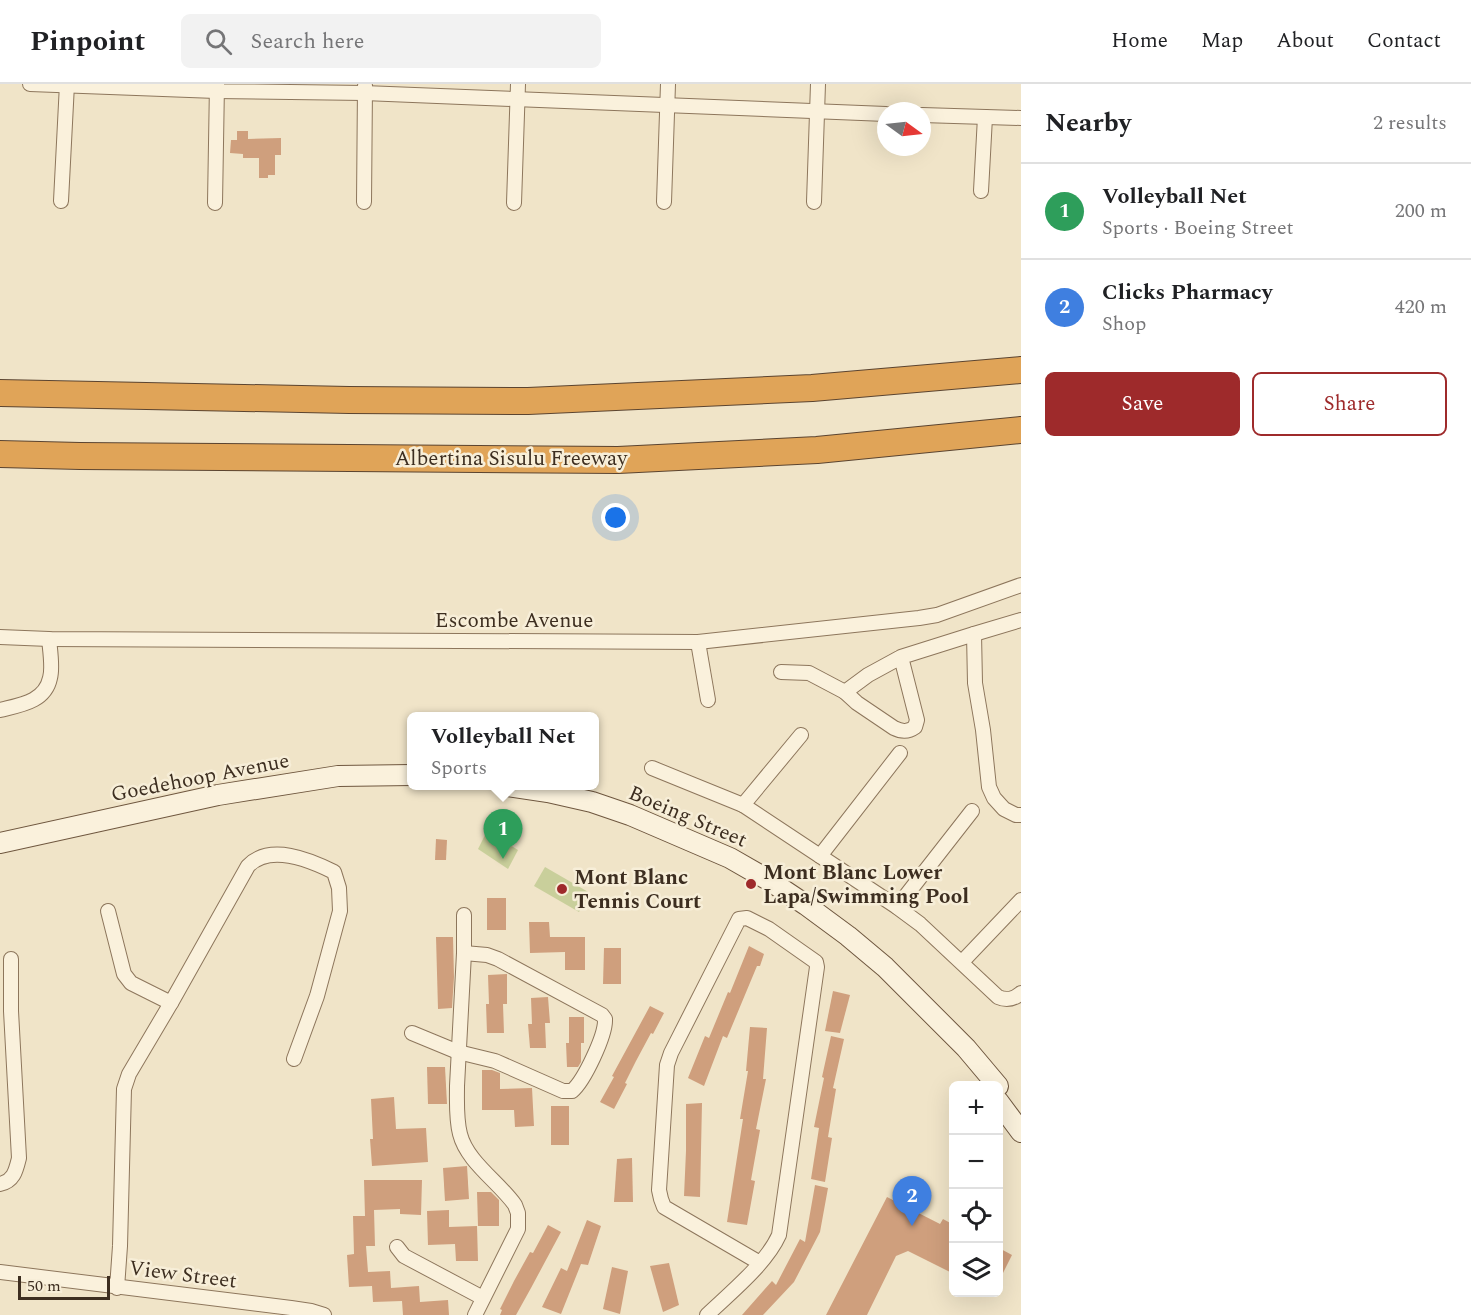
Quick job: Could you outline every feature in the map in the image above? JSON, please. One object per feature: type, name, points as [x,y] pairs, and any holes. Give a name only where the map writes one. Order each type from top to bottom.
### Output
[{"type":"highway","points":[[0,393],[528,401],[812,388],[1021,370]]},
{"type":"highway","name":"Albertina Sisulu Freeway","points":[[0,454],[618,460],[817,450],[1021,430]]},
{"type":"main road","name":"Goedehoop Avenue","points":[[0,843],[229,793],[338,776],[407,775]]},
{"type":"main road","name":"Boeing Street","points":[[534,790],[592,802],[630,816],[730,858],[770,881],[848,936],[885,967],[966,1048],[994,1081]]},
{"type":"main road","name":"Boeing Street","points":[[966,1048],[985,1081]]},
{"type":"main road","name":"Boeing Street","points":[[1003,1092],[1021,1112]]},
{"type":"main road","points":[[1003,1107],[1021,1132]]},
{"type":"street","points":[[30,84],[364,88],[517,99],[877,114]]},
{"type":"street","points":[[514,203],[518,84]]},
{"type":"street","points":[[664,202],[668,84]]},
{"type":"street","points":[[814,202],[818,84]]},
{"type":"street","points":[[61,201],[67,85]]},
{"type":"street","points":[[215,203],[217,88]]},
{"type":"street","points":[[364,88],[364,202]]},
{"type":"street","points":[[931,115],[1021,118]]},
{"type":"street","points":[[981,191],[985,117]]},
{"type":"street","name":"Escombe Avenue","points":[[0,637],[698,642],[937,615],[1021,585]]},
{"type":"street","points":[[845,692],[868,675],[901,657],[1021,620]]},
{"type":"street","points":[[974,634],[975,683],[989,787],[994,798],[1004,809],[1021,815]]},
{"type":"street","points":[[0,710],[33,700],[46,689],[51,677],[49,639]]},
{"type":"street","points":[[698,642],[708,700]]},
{"type":"street","points":[[781,672],[809,673],[845,692],[894,728],[900,731],[910,731],[915,727],[917,720],[901,657]]},
{"type":"street","points":[[743,805],[801,735]]},
{"type":"street","points":[[820,856],[900,753]]},
{"type":"street","points":[[652,768],[743,805],[920,924],[998,997],[1009,999],[1019,994]]},
{"type":"street","points":[[897,907],[972,811]]},
{"type":"street","points":[[117,1288],[124,1089],[129,1074],[248,866],[261,857],[288,856],[311,861],[334,873],[339,888],[340,911],[317,996],[294,1059]]},
{"type":"street","points":[[962,962],[1021,900]]},
{"type":"street","points":[[108,911],[124,974],[128,980],[171,1003]]},
{"type":"street","points":[[464,915],[458,1052],[459,1132],[468,1152],[510,1198],[518,1213],[518,1229],[476,1315]]},
{"type":"street","points":[[707,1315],[760,1263],[776,1243],[782,1226],[817,967],[816,962],[805,954],[769,929],[747,918],[739,919],[666,1065],[659,1190],[664,1207],[760,1263]]},
{"type":"street","points":[[412,1033],[458,1052],[495,1060],[563,1091],[572,1091],[582,1080],[603,1035],[606,1025],[602,1015],[498,959],[487,955],[464,953]]},
{"type":"street","points":[[0,1184],[7,1183],[16,1172],[19,1158],[5,1012],[11,959]]},
{"type":"street","points":[[397,1247],[404,1256],[483,1298]]},
{"type":"street","name":"View Street","points":[[0,1272],[291,1308],[324,1315]]},
{"type":"green space","points":[[487,831],[518,850],[508,869],[478,849]]},
{"type":"green space","name":"Mont Blanc Tennis Court","points":[[545,867],[590,893],[579,912],[534,886]]},
{"type":"building","points":[[237,131],[248,131],[248,139],[281,138],[281,155],[275,155],[275,175],[259,178],[259,158],[243,158],[243,154],[230,153],[231,140],[237,140]]},
{"type":"building","points":[[436,839],[447,840],[446,860],[435,860]]},
{"type":"building","points":[[487,898],[506,898],[506,930],[487,930]]},
{"type":"building","points":[[529,922],[549,922],[550,937],[585,937],[585,970],[565,970],[565,952],[530,953]]},
{"type":"building","points":[[436,937],[453,937],[452,1008],[438,1009]]},
{"type":"building","points":[[749,946],[764,954],[727,1038],[723,1036],[704,1086],[688,1078],[705,1036],[709,1038],[728,992],[730,993]]},
{"type":"building","points":[[604,948],[621,948],[621,984],[603,984]]},
{"type":"building","points":[[507,974],[507,1004],[503,1004],[504,1033],[487,1033],[488,975]]},
{"type":"building","points":[[833,991],[850,995],[840,1033],[825,1031]]},
{"type":"building","points":[[548,997],[550,1023],[545,1023],[546,1048],[530,1048],[528,1024],[532,1024],[531,998]]},
{"type":"building","points":[[650,1006],[664,1013],[636,1061],[614,1109],[600,1102]]},
{"type":"building","points":[[569,1017],[584,1017],[584,1043],[581,1043],[581,1062],[578,1067],[567,1067],[566,1043],[569,1043]]},
{"type":"building","points":[[750,1027],[767,1028],[763,1079],[766,1079],[756,1129],[760,1130],[751,1180],[755,1181],[747,1225],[727,1222],[743,1119],[740,1119],[748,1071],[746,1071]]},
{"type":"building","points":[[831,1036],[844,1039],[833,1088],[836,1089],[828,1137],[832,1138],[825,1182],[811,1179],[819,1128],[814,1127]]},
{"type":"building","points":[[427,1067],[445,1067],[447,1104],[428,1104]]},
{"type":"building","points":[[482,1070],[500,1073],[500,1089],[532,1088],[534,1126],[515,1127],[514,1110],[482,1110]]},
{"type":"building","points":[[394,1097],[396,1129],[426,1128],[428,1162],[372,1166],[371,1099]]},
{"type":"building","points":[[702,1103],[700,1197],[684,1196],[686,1104]]},
{"type":"building","points":[[551,1106],[569,1106],[569,1145],[551,1145]]},
{"type":"building","points":[[632,1158],[633,1202],[614,1202],[617,1159]]},
{"type":"building","points":[[467,1166],[469,1199],[445,1201],[443,1168]]},
{"type":"building","points":[[364,1180],[422,1180],[421,1215],[400,1214],[400,1209],[374,1210],[375,1246],[366,1246],[368,1272],[390,1271],[391,1288],[419,1286],[420,1302],[448,1300],[449,1315],[403,1315],[402,1301],[373,1302],[372,1286],[349,1287],[347,1255],[354,1254],[353,1216],[365,1216]]},
{"type":"building","points":[[815,1185],[828,1188],[820,1232],[794,1282],[763,1315],[742,1315],[772,1281],[776,1285],[800,1239],[805,1242]]},
{"type":"building","points":[[477,1192],[491,1192],[499,1200],[499,1226],[478,1226]]},
{"type":"building","points":[[887,1197],[940,1224],[943,1219],[949,1222],[949,1272],[908,1251],[896,1256],[867,1315],[826,1315]]},
{"type":"building","points":[[449,1210],[449,1227],[477,1226],[478,1261],[456,1261],[455,1244],[428,1245],[427,1211]]},
{"type":"building","points":[[587,1220],[601,1226],[588,1265],[581,1264],[561,1314],[542,1307],[561,1268],[567,1271]]},
{"type":"building","points":[[548,1225],[561,1232],[516,1315],[500,1315],[502,1310],[500,1309],[514,1281]]},
{"type":"building","points":[[1003,1250],[1012,1255],[1003,1273]]},
{"type":"building","points":[[669,1263],[679,1305],[663,1312],[650,1266]]},
{"type":"building","points":[[612,1267],[628,1271],[620,1314],[603,1309]]},
{"type":"place","name":"Volleyball Net","points":[[503,859]]},
{"type":"place","name":"Mont Blanc Lower Lapa/Swimming Pool","points":[[751,884]]},
{"type":"place","name":"Mont Blanc Tennis Court","points":[[562,889]]},
{"type":"place","name":"Clicks Pharmacy","points":[[912,1226]]}]
